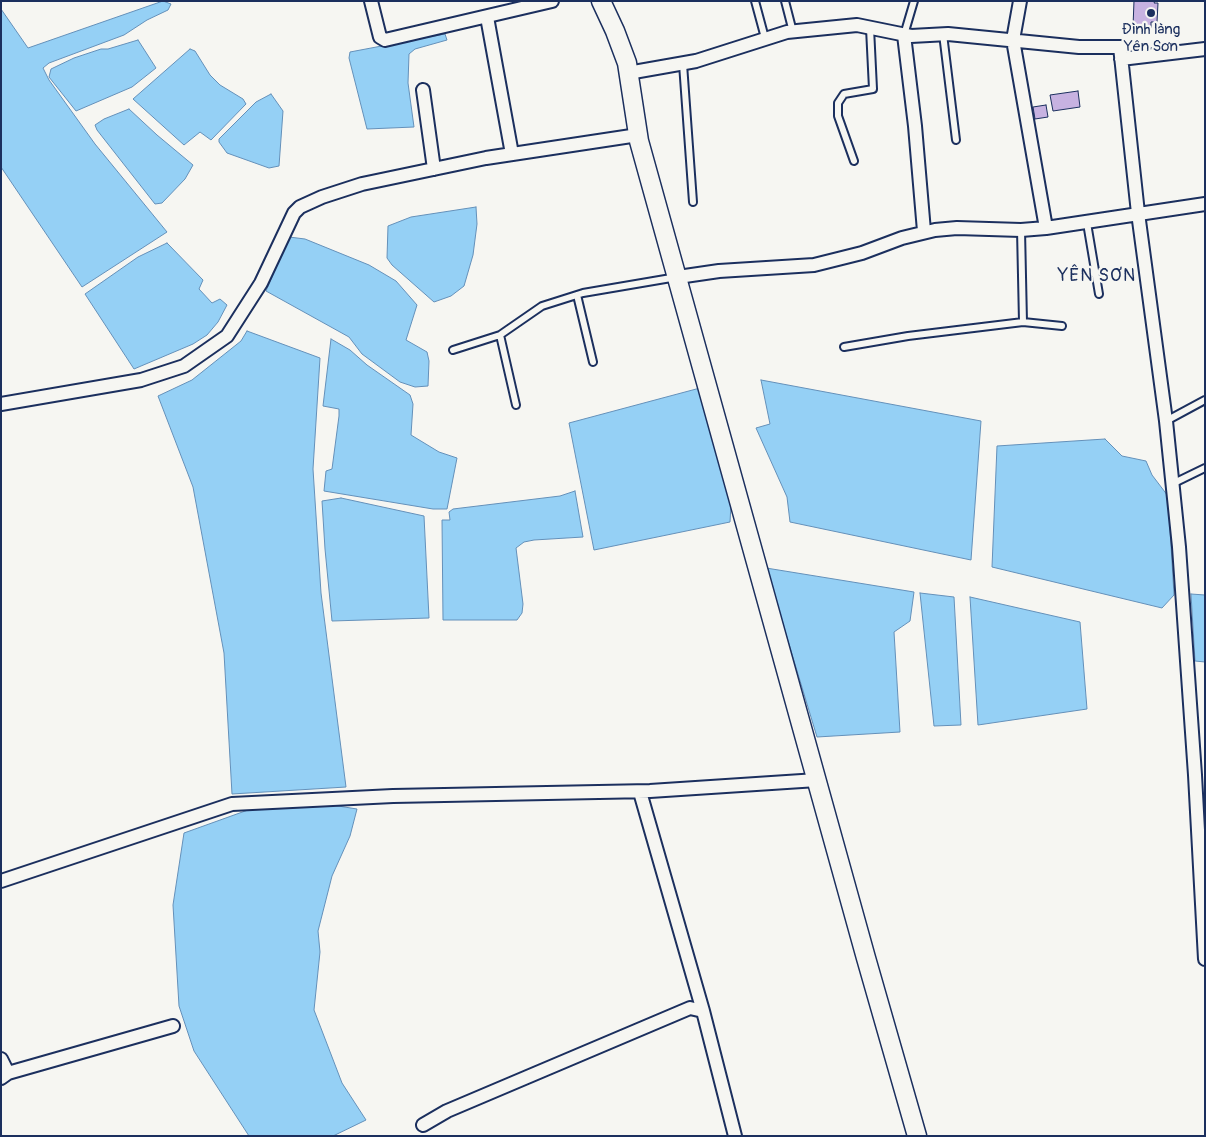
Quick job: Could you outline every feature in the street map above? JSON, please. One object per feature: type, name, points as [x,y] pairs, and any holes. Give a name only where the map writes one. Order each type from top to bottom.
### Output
[{"type":"street","points":[[371,1],[382,40],[552,1]]},
{"type":"street","points":[[601,1],[615,31],[626,63],[638,135],[917,1136]]},
{"type":"street","points":[[1020,1],[1013,40],[1046,228]]},
{"type":"street","points":[[487,17],[512,154]]},
{"type":"street","points":[[628,73],[696,61],[765,38],[793,32],[857,25],[911,36],[943,34],[1121,51],[1205,48]]},
{"type":"street","points":[[904,35],[915,126],[924,231]]},
{"type":"street","points":[[1121,51],[1138,213],[1166,421],[1179,547],[1195,775],[1205,959]]},
{"type":"street","points":[[423,90],[434,169]]},
{"type":"street","points":[[1,404],[141,380],[184,366],[227,336],[261,283],[294,214],[300,207],[322,197],[362,184],[434,169],[512,154],[638,135]]},
{"type":"street","points":[[678,277],[718,271],[814,265],[862,253],[924,231],[957,228],[1021,230],[1046,228],[1205,204]]},
{"type":"street","points":[[1,881],[232,804],[393,796],[640,792],[817,780]]},
{"type":"street","points":[[640,792],[703,1011],[735,1136]]},
{"type":"street","points":[[423,1125],[447,1110],[690,1008],[703,1011]]},
{"type":"street","points":[[1,1059],[5,1076],[173,1026]]},
{"type":"lane","points":[[755,1],[765,38]]},
{"type":"lane","points":[[785,1],[793,32]]},
{"type":"lane","points":[[904,35],[914,1]]},
{"type":"lane","points":[[854,161],[838,116],[838,103],[844,94],[873,89],[870,28]]},
{"type":"lane","points":[[943,34],[956,140]]},
{"type":"lane","points":[[683,64],[693,202]]},
{"type":"lane","points":[[1087,223],[1099,294]]},
{"type":"lane","points":[[1021,230],[1023,322]]},
{"type":"lane","points":[[453,350],[500,335],[542,306],[577,294],[678,277]]},
{"type":"lane","points":[[577,294],[593,362]]},
{"type":"lane","points":[[844,347],[870,341],[1023,322],[1062,326]]},
{"type":"lane","points":[[500,335],[516,405]]},
{"type":"lane","points":[[1166,421],[1205,400]]},
{"type":"lane","points":[[1172,484],[1205,468]]},
{"type":"water","points":[[163,1],[171,4],[168,10],[147,20],[124,35],[49,63],[43,68],[49,80],[95,144],[167,232],[82,287],[1,167],[1,9],[28,48]]},
{"type":"water","points":[[445,34],[447,40],[415,49],[409,54],[408,83],[414,127],[367,129],[349,58],[350,52]]},
{"type":"water","points":[[138,40],[156,68],[132,87],[76,111],[49,77],[51,69],[74,58]]},
{"type":"water","points":[[190,49],[195,51],[210,75],[220,85],[243,99],[246,104],[211,140],[200,132],[184,145],[133,99]]},
{"type":"water","points":[[271,94],[283,111],[279,166],[269,168],[227,153],[219,139],[256,102]]},
{"type":"water","points":[[129,109],[193,165],[185,179],[162,203],[155,204],[95,125],[104,119]]},
{"type":"water","points":[[476,207],[477,224],[473,255],[464,286],[451,296],[434,302],[392,265],[387,258],[388,226],[411,217]]},
{"type":"water","points":[[289,237],[305,239],[369,265],[396,281],[417,305],[406,340],[427,352],[429,361],[428,386],[415,387],[400,382],[362,354],[349,337],[266,291]]},
{"type":"water","points":[[167,243],[203,280],[199,289],[212,303],[220,299],[227,305],[218,322],[207,335],[193,344],[134,369],[85,294],[138,257]]},
{"type":"water","points":[[247,331],[320,358],[313,469],[321,593],[346,787],[232,794],[224,653],[193,487],[158,396],[192,380],[241,341]]},
{"type":"water","points":[[331,339],[350,350],[367,365],[410,395],[413,404],[411,435],[439,452],[457,458],[447,509],[433,509],[324,491],[326,471],[332,469],[339,416],[339,409],[323,406]]},
{"type":"water","points":[[761,380],[981,421],[971,560],[790,522],[787,497],[756,428],[770,424]]},
{"type":"water","points":[[700,388],[731,504],[730,522],[594,550],[569,423]]},
{"type":"water","points":[[1105,439],[1122,456],[1146,461],[1152,475],[1168,496],[1174,595],[1162,608],[992,567],[997,446]]},
{"type":"water","points":[[575,491],[583,537],[534,540],[524,542],[516,548],[523,604],[522,613],[517,620],[443,620],[442,520],[450,520],[449,512],[453,509],[560,496]]},
{"type":"water","points":[[341,498],[424,516],[429,618],[332,621],[322,501]]},
{"type":"water","points":[[766,568],[914,592],[910,621],[894,632],[900,732],[817,737]]},
{"type":"water","points":[[920,593],[954,597],[961,725],[934,726]]},
{"type":"water","points":[[1191,594],[1205,595],[1205,662],[1195,661]]},
{"type":"water","points":[[970,597],[1080,622],[1087,709],[978,725]]},
{"type":"water","points":[[313,802],[357,809],[350,836],[332,876],[318,931],[320,952],[314,1010],[342,1083],[366,1120],[333,1136],[249,1136],[194,1051],[179,1006],[173,905],[184,833],[248,810]]},
{"type":"building","name":"Đình làng Yên Sơn","points":[[1134,1],[1155,1],[1154,3],[1158,3],[1157,22],[1151,22],[1151,28],[1133,27]]},
{"type":"building","points":[[1078,91],[1080,107],[1053,111],[1050,95]]},
{"type":"building","points":[[1046,105],[1048,117],[1035,119],[1033,107]]},
{"type":"place","name":"Đình làng Yên Sơn","points":[[1151,13]]},
{"type":"district","name":"YÊN SƠN","points":[[1097,276]]}]
